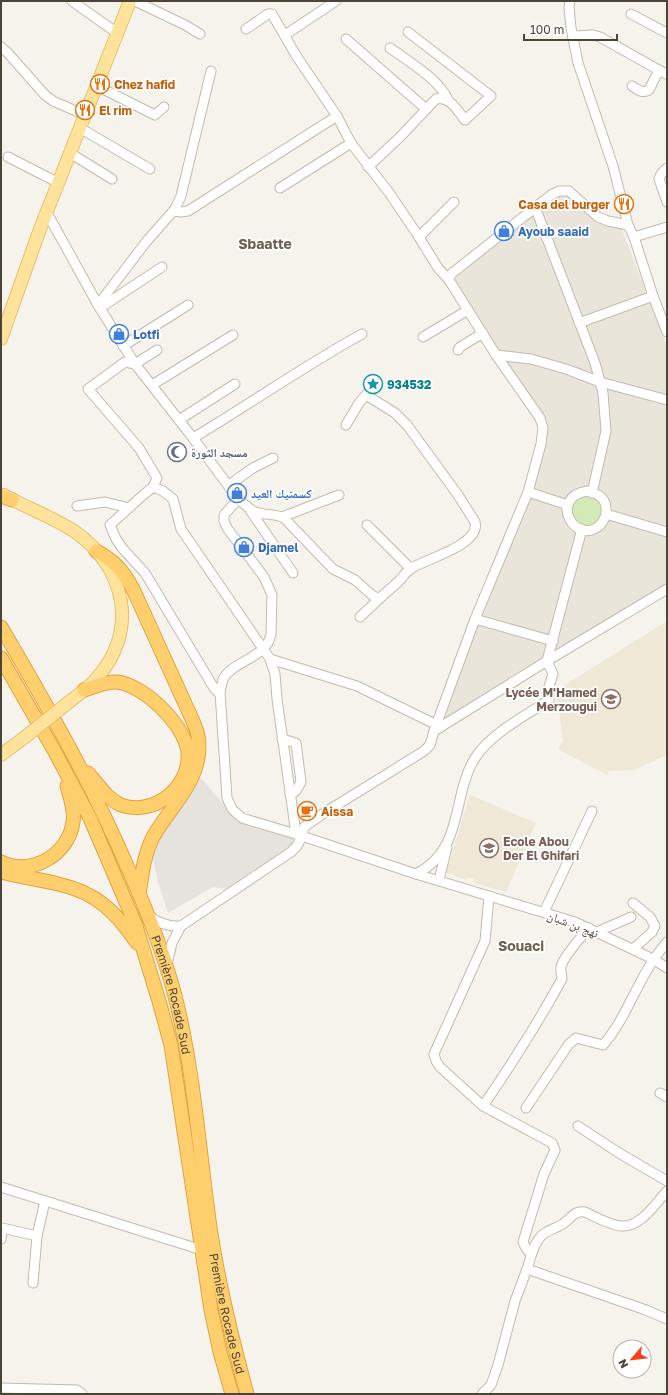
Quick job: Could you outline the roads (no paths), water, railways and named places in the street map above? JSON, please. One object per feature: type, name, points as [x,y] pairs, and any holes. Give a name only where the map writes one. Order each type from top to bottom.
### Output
[{"type":"highway","points":[[96,551],[108,557],[123,571],[134,589],[192,719],[198,736],[198,755],[193,774],[187,788],[159,827],[148,848],[145,857],[139,894]]},
{"type":"highway","name":"Première Rocade Sud","points":[[1,627],[38,689],[76,759],[108,824],[148,915],[167,971],[175,996],[186,1047],[211,1236],[228,1324],[247,1394]]},
{"type":"highway","name":"Première Rocade Sud","points":[[1,658],[55,752],[93,824],[135,923],[171,1045],[202,1250],[220,1352],[232,1394]]},
{"type":"highway","points":[[76,759],[108,797],[120,805],[137,809],[152,806],[162,801],[172,792],[183,777],[187,767],[188,752],[184,740],[177,727],[167,714],[152,700],[138,690],[117,682],[84,690]]},
{"type":"highway","points":[[1,862],[17,867],[28,867],[39,864],[62,848],[69,838],[73,822],[71,800],[55,752]]},
{"type":"highway","points":[[1,872],[59,884],[80,890],[94,897],[111,910],[126,926],[144,952]]},
{"type":"main road","points":[[1,339],[47,213],[130,1]]},
{"type":"main road","points":[[1,755],[25,738],[95,680],[117,646],[123,619],[122,604],[115,581],[107,566],[96,551],[75,532],[62,524],[5,497]]},
{"type":"street","points":[[72,1],[117,33]]},
{"type":"street","points":[[135,1],[185,24],[200,34]]},
{"type":"street","points":[[285,35],[336,1]]},
{"type":"street","points":[[570,1],[569,7],[578,63],[613,166],[628,225],[634,237],[653,296],[667,332]]},
{"type":"street","points":[[167,971],[169,952],[181,926],[291,852],[297,846],[299,835],[304,827],[424,751],[430,745],[475,619],[528,492],[541,444],[543,428],[536,411],[496,355],[449,280],[438,268],[390,194],[351,143],[337,116],[297,57],[271,13],[246,29]]},
{"type":"street","points":[[631,14],[667,33]]},
{"type":"street","points":[[390,48],[438,84],[448,100],[465,120],[491,96],[408,32]]},
{"type":"street","points":[[573,36],[593,35],[600,37],[665,73],[647,92],[641,91],[632,86]]},
{"type":"street","points":[[346,39],[426,109]]},
{"type":"street","points":[[1,47],[53,101],[85,115]]},
{"type":"street","points":[[99,306],[146,242],[173,211],[181,196],[211,71]]},
{"type":"street","points":[[97,86],[155,116],[164,106]]},
{"type":"street","points":[[368,167],[400,137],[436,99],[442,97],[448,100]]},
{"type":"street","points":[[173,211],[182,212],[188,210],[337,116]]},
{"type":"street","points":[[80,128],[150,169]]},
{"type":"street","points":[[280,188],[351,143]]},
{"type":"street","points":[[70,153],[112,179]]},
{"type":"street","points":[[8,158],[59,182]]},
{"type":"street","points":[[667,168],[661,174],[659,179],[667,202]]},
{"type":"street","points":[[449,280],[451,274],[535,207],[559,191],[569,191],[598,217],[608,221],[628,225]]},
{"type":"street","points":[[419,237],[454,202]]},
{"type":"street","points":[[535,207],[595,363],[603,393],[606,431],[592,493]]},
{"type":"street","points":[[47,213],[99,306],[135,364],[229,484],[238,499],[258,513],[282,517],[290,522],[333,569],[356,580],[372,596],[378,599]]},
{"type":"street","points":[[634,237],[667,227]]},
{"type":"street","points":[[99,306],[162,267]]},
{"type":"street","points":[[580,323],[653,296]]},
{"type":"street","points":[[124,346],[188,305]]},
{"type":"street","points":[[424,337],[468,310]]},
{"type":"street","points":[[458,350],[460,347],[483,333]]},
{"type":"street","points":[[193,438],[252,402],[273,387],[362,334]]},
{"type":"street","points":[[152,385],[233,335]]},
{"type":"street","points":[[157,350],[135,364],[125,362],[88,389],[139,448],[157,478],[154,487],[110,525],[111,530],[123,549],[145,573],[214,688],[220,694]]},
{"type":"street","points":[[496,355],[531,360],[566,369],[600,382],[667,400]]},
{"type":"street","points":[[179,420],[236,384]]},
{"type":"street","points":[[346,425],[359,403],[366,396],[395,413],[407,425],[458,495],[475,522],[476,527],[475,531],[453,550],[411,569],[360,617]]},
{"type":"street","points":[[229,484],[253,468],[273,458]]},
{"type":"street","points":[[154,487],[163,491],[174,499],[181,529],[270,659],[275,674],[290,794],[299,835]]},
{"type":"street","points":[[587,491],[592,493],[600,496],[604,501],[606,514],[600,525],[593,529],[582,530],[569,520],[567,514],[568,505],[574,495],[580,492],[587,491]]},
{"type":"street","points":[[528,492],[568,505]]},
{"type":"street","points":[[282,517],[338,495]]},
{"type":"street","points":[[220,694],[223,680],[230,672],[264,649],[270,641],[272,634],[272,595],[264,577],[227,528],[224,521],[224,515],[238,499]]},
{"type":"street","points":[[77,506],[105,502],[129,508]]},
{"type":"street","points":[[249,508],[293,573]]},
{"type":"street","points":[[606,514],[667,532]]},
{"type":"street","points":[[367,525],[411,569]]},
{"type":"street","points":[[439,880],[468,775],[476,757],[485,746],[501,732],[549,700],[547,693],[553,674],[547,661],[582,530]]},
{"type":"street","points":[[437,727],[667,590]]},
{"type":"street","points":[[475,619],[553,641]]},
{"type":"street","points":[[270,659],[356,686],[437,727]]},
{"type":"street","name":"نهج بن شبان","points":[[220,694],[227,798],[232,809],[242,818],[299,835],[416,874],[544,912],[593,930],[653,959],[667,968]]},
{"type":"street","points":[[544,912],[592,811]]},
{"type":"street","points":[[416,874],[430,866],[448,844]]},
{"type":"street","points":[[489,896],[485,941],[434,1054],[440,1067],[483,1106],[552,1143],[555,1147],[544,1174],[523,1242],[531,1255]]},
{"type":"street","points":[[633,903],[650,917],[655,926],[652,932],[633,950]]},
{"type":"street","points":[[148,915],[153,920],[166,925],[181,926]]},
{"type":"street","points":[[483,1106],[544,1013],[562,979],[562,965],[570,951],[593,930],[631,917]]},
{"type":"street","points":[[526,1108],[569,1044],[574,1039],[603,1045],[632,999],[653,959],[667,942]]},
{"type":"street","points":[[578,1126],[618,1153],[667,1181]]},
{"type":"street","points":[[1,1187],[202,1250]]},
{"type":"street","points":[[482,1394],[491,1385],[498,1365],[515,1301],[531,1255],[538,1240],[543,1234],[564,1223],[576,1212],[580,1211],[622,1226],[632,1224],[638,1221],[667,1190]]},
{"type":"street","points":[[33,1283],[37,1236],[45,1201]]},
{"type":"street","points":[[1,1239],[2,1227],[37,1236]]},
{"type":"street","points":[[527,1269],[646,1310],[667,1319]]},
{"type":"street","points":[[1,1388],[77,1390],[82,1394]]},
{"type":"place","name":"Chez hafid","points":[[100,84]]},
{"type":"place","name":"El rim","points":[[85,110]]},
{"type":"place","name":"Casa del burger","points":[[624,204]]},
{"type":"place","name":"Ayoub saaid","points":[[504,231]]},
{"type":"place","name":"Lotfi","points":[[119,334]]},
{"type":"place","name":"934532","points":[[373,384]]},
{"type":"place","name":"مسجد الثورة","points":[[177,452]]},
{"type":"place","name":"كسمتيك العيد","points":[[237,493]]},
{"type":"place","name":"Djamel","points":[[244,547]]},
{"type":"place","name":"Lycée M'Hamed Merzougui","points":[[611,699]]},
{"type":"place","name":"Aissa","points":[[307,811]]},
{"type":"place","name":"Ecole Abou Der El Ghifari","points":[[489,848]]},
{"type":"district","name":"Sbaatte","points":[[265,243]]},
{"type":"district","name":"Souaci","points":[[521,945]]}]
